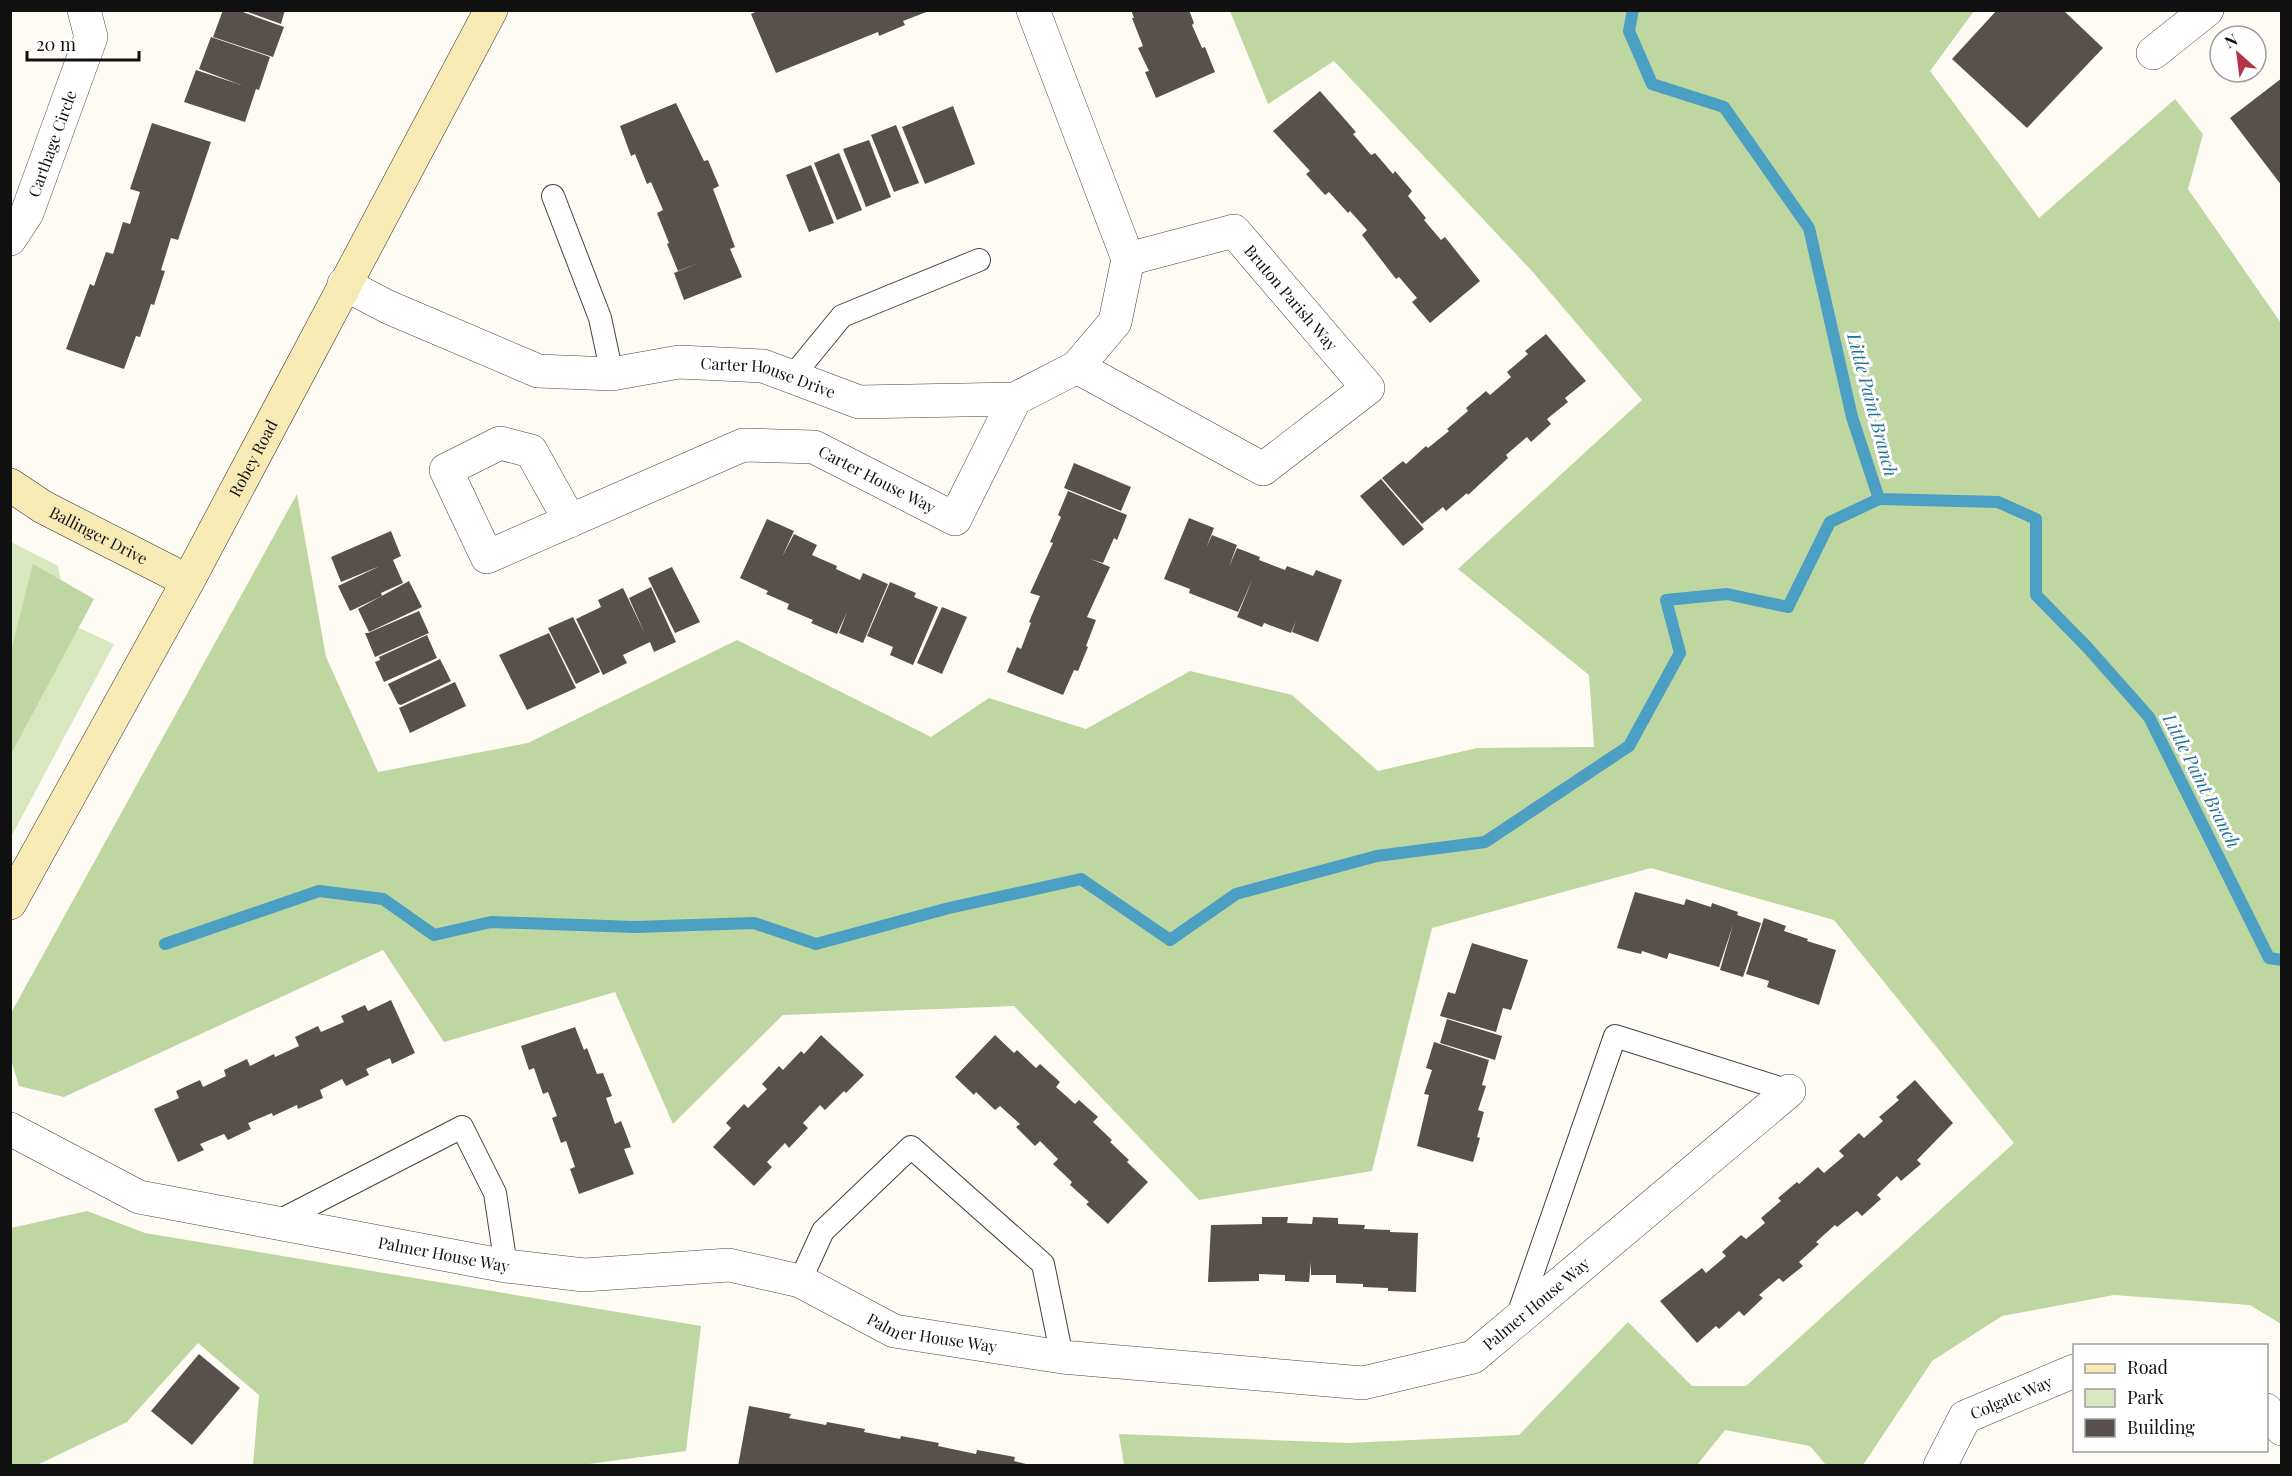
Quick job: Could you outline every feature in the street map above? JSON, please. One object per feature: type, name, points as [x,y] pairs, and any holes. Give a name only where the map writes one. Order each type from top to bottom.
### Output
[{"type":"street","name":"Carthage Circle","points":[[10,239],[27,213],[91,37],[84,10]]},
{"type":"street","name":"Robey Road","points":[[10,903],[188,581],[491,10]]},
{"type":"street","points":[[1033,10],[1128,259]]},
{"type":"street","points":[[2153,53],[2207,10]]},
{"type":"street","name":"Bruton Parish Way","points":[[1077,367],[1263,469],[1368,388],[1234,231],[1128,259]]},
{"type":"street","name":"Carter House Drive","points":[[344,284],[388,307],[538,371],[612,374],[680,362],[763,366],[859,402],[1015,399],[1077,367],[1115,322],[1128,259]]},
{"type":"street","name":"Carter House Way","points":[[570,521],[743,445],[814,447],[956,519],[1015,399]]},
{"type":"street","name":"Ballinger Drive","points":[[10,485],[43,507],[188,581]]},
{"type":"street","name":"Palmer House Way","points":[[10,1130],[139,1197],[506,1266],[584,1275],[729,1265],[800,1281],[894,1331],[1062,1357],[1363,1383],[1473,1357],[1789,1091]]},
{"type":"street","name":"Colgate Way","points":[[1940,1466],[1965,1416],[2073,1371]]},
{"type":"street","points":[[2268,1412],[2282,1429]]},
{"type":"lane","points":[[553,196],[600,318],[612,374]]},
{"type":"lane","points":[[792,377],[842,316],[979,260]]},
{"type":"lane","points":[[1516,1321],[1615,1036],[1789,1091]]},
{"type":"lane","points":[[277,1222],[462,1128],[495,1193],[506,1266]]},
{"type":"lane","points":[[800,1281],[824,1231],[911,1147],[1044,1264],[1062,1357]]},
{"type":"green space","points":[[1230,11],[1974,11],[1930,71],[2039,218],[2175,99],[2203,134],[2188,189],[2281,323],[2281,1324],[2250,1305],[2114,1295],[2002,1316],[1932,1361],[1863,1465],[1826,1465],[1810,1446],[1725,1430],[1697,1465],[1124,1465],[1119,1434],[1348,1443],[1519,1435],[1628,1322],[1692,1386],[1746,1386],[2014,1143],[1834,920],[1651,868],[1432,928],[1372,1171],[1199,1200],[1014,1006],[783,1015],[673,1124],[615,992],[444,1042],[383,950],[64,1097],[19,1086],[11,1060],[11,1013],[297,494],[326,657],[378,772],[528,743],[737,640],[931,737],[989,698],[1086,729],[1190,671],[1292,695],[1378,771],[1477,748],[1594,747],[1589,675],[1458,569],[1642,400],[1531,270],[1334,61],[1268,104]]},
{"type":"green space","points":[[11,542],[58,566],[70,624],[114,644],[11,837]]},
{"type":"green space","points":[[33,564],[94,599],[11,754],[11,651]]},
{"type":"green space","points":[[87,1211],[145,1233],[701,1326],[686,1451],[574,1466],[253,1465],[259,1395],[198,1343],[127,1422],[37,1465],[11,1465],[11,1228]]},
{"type":"building","points":[[223,10],[237,10],[284,27],[273,57],[213,37]]},
{"type":"building","points":[[242,10],[285,10],[281,24]]},
{"type":"building","points":[[760,10],[929,11],[903,21],[905,25],[879,36],[878,32],[776,73],[751,14]]},
{"type":"building","points":[[1131,10],[1189,10],[1194,23],[1192,25],[1202,48],[1205,47],[1215,72],[1156,98],[1145,72],[1149,71],[1138,48],[1143,46]]},
{"type":"building","points":[[1997,10],[2063,10],[2103,48],[2027,128],[1952,59]]},
{"type":"building","points":[[211,37],[270,57],[245,122],[184,102],[196,70],[241,85],[199,69]]},
{"type":"building","points":[[2282,78],[2282,186],[2230,118]]},
{"type":"building","points":[[1320,91],[1356,132],[1353,134],[1371,155],[1375,153],[1412,191],[1408,196],[1426,218],[1424,220],[1441,240],[1445,237],[1480,281],[1430,323],[1412,302],[1417,298],[1399,277],[1396,279],[1362,235],[1367,230],[1329,192],[1325,195],[1306,174],[1310,171],[1273,131]]},
{"type":"building","points":[[676,103],[704,161],[708,160],[719,186],[713,189],[735,247],[730,249],[742,277],[684,300],[674,273],[701,262],[678,271],[657,213],[663,210],[651,182],[647,184],[635,154],[631,156],[620,126]]},
{"type":"building","points":[[953,106],[975,164],[925,184],[902,127]]},
{"type":"building","points":[[152,123],[211,142],[178,240],[171,238],[161,270],[165,271],[154,305],[151,304],[140,337],[136,336],[124,369],[66,349],[90,284],[94,286],[106,252],[113,254],[123,222],[130,224],[140,192],[130,189]]},
{"type":"building","points":[[896,125],[919,183],[894,192],[871,135]]},
{"type":"building","points":[[869,140],[891,197],[866,207],[843,149]]},
{"type":"building","points":[[839,153],[862,210],[837,220],[814,163]]},
{"type":"building","points":[[811,165],[834,223],[809,232],[786,175]]},
{"type":"building","points":[[1546,334],[1586,381],[1565,398],[1568,402],[1547,419],[1551,424],[1531,442],[1527,437],[1506,455],[1508,458],[1468,495],[1467,493],[1446,511],[1443,507],[1422,524],[1382,478],[1403,461],[1406,464],[1426,446],[1428,448],[1468,411],[1466,408],[1486,391],[1490,395],[1511,377],[1507,372],[1528,354],[1525,351]]},
{"type":"building","points":[[1074,463],[1131,487],[1121,511],[1064,488]]},
{"type":"building","points":[[1381,479],[1424,529],[1403,546],[1360,496]]},
{"type":"building","points":[[1068,491],[1127,515],[1117,540],[1114,538],[1103,563],[1091,559],[1110,567],[1087,617],[1096,620],[1086,646],[1088,647],[1078,671],[1074,670],[1063,695],[1007,672],[1017,647],[1021,649],[1031,623],[1029,622],[1040,596],[1030,593],[1053,543],[1050,542],[1061,517],[1058,515]]},
{"type":"building","points":[[1189,518],[1214,528],[1206,548],[1212,535],[1237,545],[1229,567],[1237,548],[1285,570],[1287,566],[1313,576],[1316,570],[1342,580],[1318,642],[1292,632],[1296,620],[1291,633],[1264,623],[1262,627],[1237,617],[1253,578],[1238,612],[1189,593],[1190,589],[1164,579]]},
{"type":"building","points":[[767,519],[794,531],[782,557],[794,534],[817,545],[812,555],[837,566],[836,569],[860,580],[863,573],[888,584],[863,643],[839,633],[847,612],[837,634],[811,623],[813,620],[787,609],[789,604],[766,594],[768,591],[740,578]]},
{"type":"building","points":[[391,531],[401,556],[393,560],[403,583],[350,611],[338,586],[380,566],[341,582],[331,557]]},
{"type":"building","points":[[672,567],[700,622],[675,633],[648,578]]},
{"type":"building","points":[[409,581],[422,607],[369,632],[358,609]]},
{"type":"building","points":[[890,582],[916,593],[914,597],[938,607],[913,665],[890,655],[893,647],[867,636]]},
{"type":"building","points":[[651,587],[676,642],[654,652],[650,642],[623,655],[627,663],[603,675],[576,619],[601,607],[598,600],[623,588],[645,634],[629,598]]},
{"type":"building","points":[[942,607],[967,617],[942,674],[917,663]]},
{"type":"building","points":[[419,611],[429,633],[375,657],[365,633]]},
{"type":"building","points":[[573,617],[600,672],[576,684],[548,628]]},
{"type":"building","points":[[549,633],[576,688],[527,710],[499,655]]},
{"type":"building","points":[[427,635],[437,658],[384,682],[375,662],[380,660],[379,657]]},
{"type":"building","points":[[440,659],[451,681],[401,705],[398,704],[388,684]]},
{"type":"building","points":[[455,682],[466,706],[410,733],[399,708]]},
{"type":"building","points":[[1635,892],[1684,905],[1686,899],[1711,907],[1712,903],[1761,923],[1743,977],[1720,970],[1733,925],[1719,967],[1669,953],[1667,959],[1642,951],[1641,954],[1617,948]]},
{"type":"building","points":[[1764,918],[1786,926],[1784,931],[1836,950],[1819,1005],[1767,987],[1769,981],[1746,974]]},
{"type":"building","points":[[1472,943],[1528,960],[1511,1010],[1503,1008],[1496,1032],[1440,1016],[1448,992],[1455,994]]},
{"type":"building","points":[[391,1000],[415,1053],[392,1064],[390,1058],[366,1069],[369,1075],[346,1086],[342,1079],[320,1090],[323,1098],[298,1109],[297,1105],[273,1116],[272,1113],[248,1123],[251,1129],[228,1140],[224,1134],[200,1144],[204,1150],[178,1162],[154,1109],[179,1098],[176,1091],[200,1080],[203,1087],[226,1076],[224,1070],[247,1059],[250,1066],[274,1054],[275,1057],[299,1046],[295,1037],[318,1026],[321,1032],[344,1022],[341,1016],[365,1005],[368,1011]]},
{"type":"building","points":[[1447,1019],[1502,1036],[1495,1060],[1440,1043]]},
{"type":"building","points":[[575,1027],[584,1050],[587,1048],[597,1074],[603,1073],[612,1096],[606,1098],[615,1124],[621,1121],[631,1147],[624,1149],[634,1174],[579,1194],[570,1169],[575,1167],[566,1141],[561,1143],[552,1118],[557,1116],[548,1092],[543,1094],[534,1068],[529,1070],[521,1046]]},
{"type":"building","points":[[821,1035],[864,1075],[825,1110],[820,1105],[803,1123],[808,1128],[789,1148],[785,1143],[767,1162],[772,1167],[754,1186],[713,1147],[731,1128],[726,1123],[744,1104],[748,1108],[767,1089],[762,1084],[779,1066],[783,1070],[801,1051],[804,1054]]},
{"type":"building","points":[[995,1035],[1014,1053],[1017,1050],[1036,1068],[1040,1064],[1060,1082],[1056,1087],[1075,1104],[1079,1100],[1098,1117],[1093,1122],[1129,1160],[1127,1162],[1148,1182],[1108,1224],[1070,1185],[1072,1182],[1053,1164],[1058,1159],[1040,1141],[1035,1146],[1016,1127],[1020,1124],[1000,1106],[995,1110],[955,1077]]},
{"type":"building","points":[[1434,1042],[1489,1060],[1482,1085],[1486,1086],[1478,1110],[1484,1112],[1477,1137],[1480,1138],[1473,1162],[1417,1146],[1429,1095],[1424,1094],[1432,1070],[1426,1068]]},
{"type":"building","points":[[1915,1080],[1953,1123],[1917,1160],[1921,1164],[1901,1181],[1897,1176],[1877,1195],[1881,1199],[1862,1216],[1857,1211],[1837,1227],[1835,1225],[1799,1262],[1803,1266],[1783,1282],[1779,1278],[1759,1295],[1763,1298],[1744,1316],[1739,1311],[1719,1329],[1716,1326],[1697,1343],[1660,1301],[1702,1268],[1706,1273],[1726,1256],[1722,1252],[1741,1235],[1746,1239],[1765,1223],[1761,1218],[1781,1201],[1778,1198],[1797,1182],[1799,1184],[1818,1167],[1824,1173],[1844,1156],[1839,1151],[1859,1133],[1864,1138],[1883,1121],[1879,1117],[1899,1100],[1896,1097]]},
{"type":"building","points":[[1262,1217],[1288,1217],[1287,1223],[1312,1224],[1313,1217],[1338,1218],[1338,1224],[1365,1225],[1364,1229],[1418,1233],[1416,1292],[1388,1291],[1388,1288],[1363,1287],[1363,1284],[1336,1283],[1336,1275],[1311,1275],[1311,1262],[1309,1282],[1285,1281],[1285,1275],[1259,1274],[1259,1281],[1208,1282],[1211,1225],[1262,1224]]},
{"type":"building","points":[[199,1354],[240,1388],[192,1445],[151,1411]]},
{"type":"building","points":[[749,1406],[791,1414],[789,1418],[865,1429],[864,1432],[900,1439],[901,1436],[939,1443],[938,1446],[976,1454],[977,1450],[1015,1457],[1014,1461],[1034,1466],[738,1466]]},
{"type":"waterway","name":"Little Paint Branch","points":[[1633,10],[1629,31],[1652,84],[1724,107],[1809,228],[1852,417],[1879,499],[1998,502],[2036,519],[2036,595],[2087,647],[2149,717],[2269,958],[2282,960]]},
{"type":"waterway","points":[[165,944],[319,891],[383,899],[434,935],[491,922],[635,927],[754,923],[816,944],[949,908],[1081,879],[1170,940],[1236,894],[1377,856],[1485,842],[1629,746],[1680,653],[1666,600],[1727,594],[1788,607],[1830,522],[1879,499]]}]
